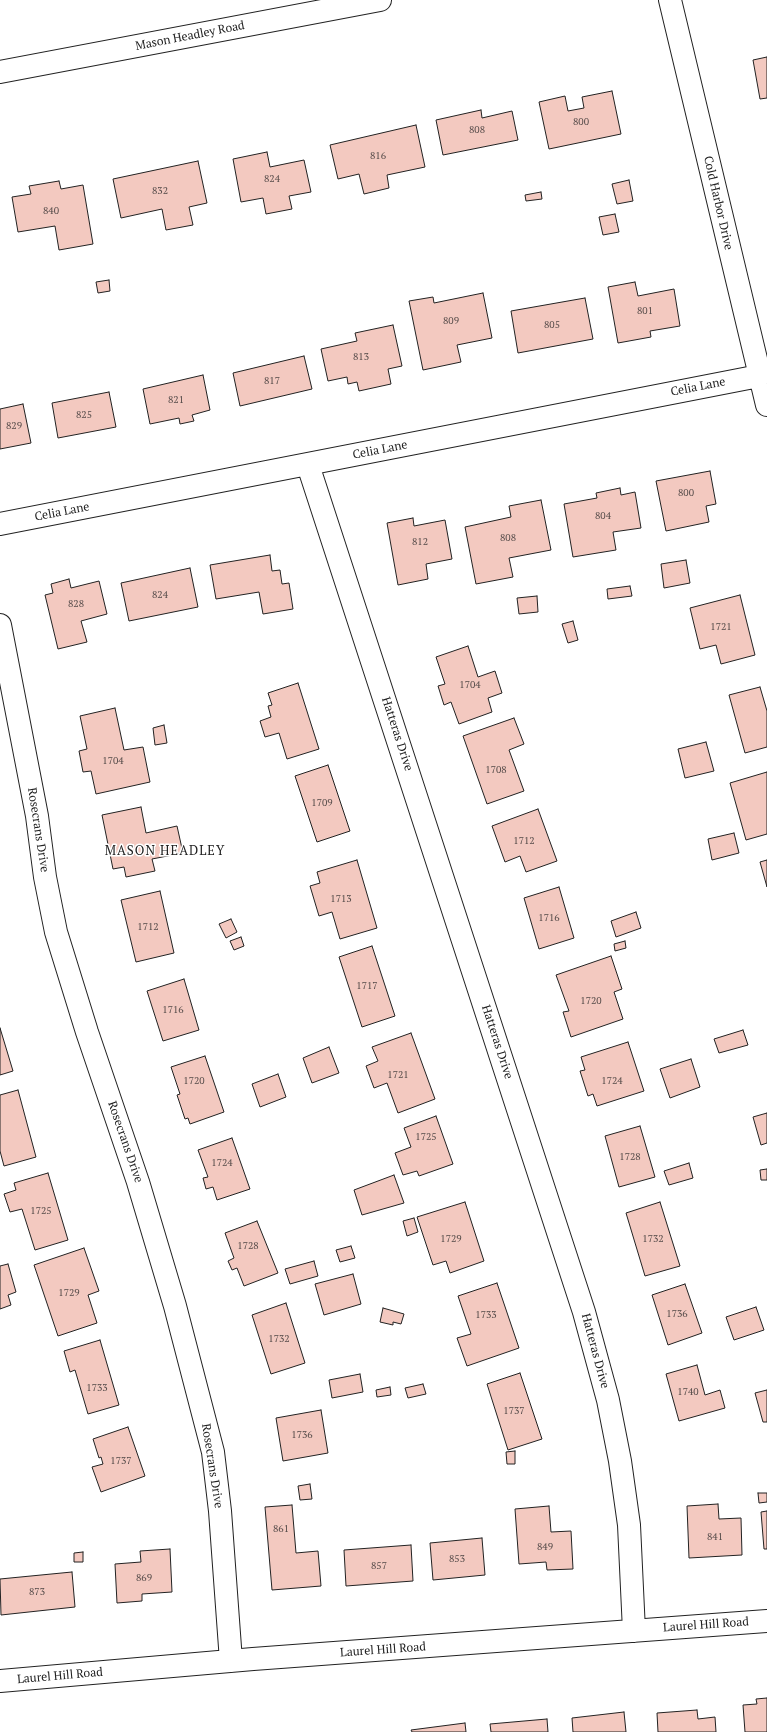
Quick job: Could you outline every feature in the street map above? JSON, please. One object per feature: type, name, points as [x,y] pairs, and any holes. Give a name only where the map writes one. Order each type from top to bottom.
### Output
[{"type":"street","name":"Mason Headley Road","points":[[0,72],[380,0]]},
{"type":"street","name":"Cold Harbor Drive","points":[[670,0],[767,405]]},
{"type":"street","name":"Celia Lane","points":[[0,524],[760,376]]},
{"type":"street","name":"Hatteras Drive","points":[[308,464],[584,1312],[608,1400],[620,1461],[629,1525],[634,1631]]},
{"type":"street","name":"Rosecrans Drive","points":[[0,625],[35,808],[45,877],[56,932],[87,1032],[138,1182],[175,1306],[213,1452],[220,1511],[231,1661]]},
{"type":"street","name":"Laurel Hill Road","points":[[0,1681],[231,1661],[767,1621]]},
{"type":"building","points":[[767,57],[767,98],[760,99],[753,60]]},
{"type":"building","points":[[612,91],[621,134],[549,149],[539,102],[565,96],[568,111],[584,108],[582,97]]},
{"type":"building","points":[[481,110],[482,118],[512,111],[518,140],[443,155],[436,120]]},
{"type":"building","points":[[416,125],[425,167],[387,175],[389,188],[364,194],[359,174],[338,179],[330,145]]},
{"type":"building","points":[[267,152],[270,167],[304,160],[311,192],[289,196],[292,209],[266,214],[263,198],[241,202],[233,159]]},
{"type":"building","points":[[198,161],[207,203],[189,207],[193,225],[166,230],[162,209],[121,218],[113,179]]},
{"type":"building","points":[[629,180],[633,201],[617,204],[612,184]]},
{"type":"building","points":[[59,181],[61,189],[83,185],[93,244],[59,250],[55,226],[18,232],[12,197],[31,194],[29,186]]},
{"type":"building","points":[[541,192],[542,199],[526,201],[525,195]]},
{"type":"building","points":[[615,214],[619,232],[603,235],[599,217]]},
{"type":"building","points":[[109,280],[110,291],[98,293],[96,282]]},
{"type":"building","points":[[635,282],[638,296],[674,289],[680,326],[650,331],[651,337],[618,343],[608,287]]},
{"type":"building","points":[[483,293],[492,338],[457,345],[461,362],[423,370],[409,301],[433,297],[434,303]]},
{"type":"building","points":[[585,298],[593,339],[518,353],[511,311]]},
{"type":"building","points":[[393,325],[402,366],[388,369],[391,384],[359,391],[357,382],[348,384],[347,377],[328,381],[321,349],[357,341],[355,333]]},
{"type":"building","points":[[304,356],[312,389],[240,406],[233,373]]},
{"type":"building","points":[[203,375],[210,410],[192,415],[194,421],[180,424],[179,418],[150,424],[143,389]]},
{"type":"building","points":[[109,392],[116,427],[58,438],[52,403]]},
{"type":"building","points":[[23,404],[31,443],[0,449],[0,409]]},
{"type":"building","points":[[710,471],[716,504],[706,506],[709,522],[666,531],[656,481]]},
{"type":"building","points":[[620,488],[621,495],[635,492],[641,528],[613,532],[616,550],[573,557],[564,504],[597,498],[596,493]]},
{"type":"building","points":[[541,500],[551,550],[509,558],[513,577],[476,584],[465,527],[511,517],[509,506]]},
{"type":"building","points":[[413,518],[414,526],[445,520],[452,559],[426,564],[428,579],[398,585],[387,523]]},
{"type":"building","points":[[270,555],[272,571],[280,570],[282,584],[289,583],[293,609],[263,614],[259,592],[216,599],[210,565]]},
{"type":"building","points":[[686,560],[690,583],[664,588],[661,564]]},
{"type":"building","points":[[190,568],[198,607],[129,621],[121,583]]},
{"type":"building","points":[[69,579],[71,588],[99,581],[107,614],[81,621],[87,642],[58,649],[45,595],[53,593],[51,584]]},
{"type":"building","points":[[630,586],[632,596],[608,599],[607,589]]},
{"type":"building","points":[[740,595],[755,655],[721,664],[716,645],[700,649],[690,608]]},
{"type":"building","points":[[537,596],[538,612],[519,614],[517,598]]},
{"type":"building","points":[[573,621],[578,640],[568,643],[562,624]]},
{"type":"building","points":[[468,646],[478,677],[495,671],[502,693],[488,698],[492,712],[459,724],[451,702],[444,705],[438,686],[445,684],[436,657]]},
{"type":"building","points":[[298,683],[319,749],[287,759],[279,733],[265,737],[260,721],[271,717],[268,706],[272,705],[268,693]]},
{"type":"building","points":[[760,687],[767,711],[767,747],[745,753],[729,695]]},
{"type":"building","points":[[115,708],[124,750],[143,747],[150,782],[96,794],[91,771],[83,772],[79,751],[87,749],[80,716]]},
{"type":"building","points":[[514,718],[524,744],[509,750],[524,791],[487,804],[463,736]]},
{"type":"building","points":[[164,725],[167,743],[155,745],[153,728]]},
{"type":"building","points":[[706,742],[714,771],[685,778],[678,749]]},
{"type":"building","points":[[328,765],[350,831],[317,842],[295,776]]},
{"type":"building","points":[[767,772],[767,834],[746,840],[730,783]]},
{"type":"building","points":[[141,807],[146,833],[177,826],[183,853],[152,859],[155,871],[126,877],[124,867],[113,869],[102,815]]},
{"type":"building","points":[[538,809],[557,861],[526,872],[520,856],[505,862],[492,826]]},
{"type":"building","points":[[734,833],[739,853],[712,860],[708,839]]},
{"type":"building","points":[[357,860],[377,928],[340,939],[332,912],[319,916],[310,886],[320,883],[317,872]]},
{"type":"building","points":[[767,860],[767,887],[760,862]]},
{"type":"building","points":[[559,887],[574,938],[539,949],[524,898]]},
{"type":"building","points":[[160,891],[174,953],[136,962],[121,900]]},
{"type":"building","points":[[636,912],[641,928],[616,937],[611,921]]},
{"type":"building","points":[[231,919],[237,932],[226,938],[219,924]]},
{"type":"building","points":[[241,937],[244,946],[234,950],[230,941]]},
{"type":"building","points":[[625,941],[626,948],[615,951],[614,944]]},
{"type":"building","points":[[372,946],[395,1016],[362,1027],[339,957]]},
{"type":"building","points":[[611,956],[622,989],[614,992],[623,1019],[571,1037],[563,1012],[569,1011],[556,975]]},
{"type":"building","points":[[184,979],[199,1030],[163,1041],[147,991]]},
{"type":"building","points":[[0,1028],[13,1071],[0,1075]]},
{"type":"building","points":[[743,1030],[748,1045],[719,1053],[714,1039]]},
{"type":"building","points":[[411,1033],[435,1099],[398,1113],[387,1083],[374,1088],[366,1066],[378,1061],[372,1047]]},
{"type":"building","points":[[628,1042],[644,1091],[597,1106],[593,1094],[588,1096],[580,1071],[585,1070],[581,1057]]},
{"type":"building","points":[[329,1047],[339,1073],[312,1083],[303,1058]]},
{"type":"building","points":[[205,1056],[224,1112],[190,1124],[188,1118],[185,1119],[177,1095],[180,1094],[171,1067]]},
{"type":"building","points":[[691,1059],[700,1087],[670,1098],[660,1069]]},
{"type":"building","points":[[278,1074],[286,1097],[260,1107],[252,1084]]},
{"type":"building","points":[[18,1090],[36,1157],[4,1166],[0,1151],[0,1095]]},
{"type":"building","points":[[767,1113],[767,1143],[761,1145],[753,1117]]},
{"type":"building","points":[[436,1116],[453,1164],[419,1176],[417,1171],[403,1175],[395,1153],[411,1147],[404,1128]]},
{"type":"building","points":[[640,1126],[655,1177],[619,1187],[605,1136]]},
{"type":"building","points":[[232,1138],[250,1189],[217,1200],[213,1187],[206,1189],[203,1178],[208,1177],[198,1150]]},
{"type":"building","points":[[689,1163],[693,1178],[669,1185],[664,1171]]},
{"type":"building","points":[[767,1169],[767,1180],[761,1180],[760,1170]]},
{"type":"building","points":[[48,1173],[68,1240],[35,1250],[22,1209],[10,1212],[4,1194],[16,1190],[14,1183]]},
{"type":"building","points":[[394,1175],[404,1203],[362,1215],[354,1190]]},
{"type":"building","points":[[465,1202],[484,1261],[450,1273],[446,1261],[433,1265],[417,1217]]},
{"type":"building","points":[[660,1202],[680,1266],[645,1276],[626,1213]]},
{"type":"building","points":[[414,1218],[418,1232],[407,1236],[403,1221]]},
{"type":"building","points":[[257,1221],[278,1273],[244,1286],[237,1268],[232,1270],[228,1261],[234,1258],[225,1233]]},
{"type":"building","points":[[351,1246],[355,1258],[340,1262],[336,1250]]},
{"type":"building","points":[[84,1248],[99,1291],[88,1295],[97,1323],[58,1336],[34,1265]]},
{"type":"building","points":[[314,1261],[318,1276],[290,1284],[285,1269]]},
{"type":"building","points":[[8,1264],[16,1292],[8,1295],[11,1305],[0,1309],[0,1266]]},
{"type":"building","points":[[353,1274],[361,1304],[324,1315],[315,1284]]},
{"type":"building","points":[[497,1283],[519,1348],[467,1366],[457,1338],[471,1334],[458,1296]]},
{"type":"building","points":[[685,1284],[702,1333],[668,1345],[652,1295]]},
{"type":"building","points":[[286,1303],[305,1363],[271,1374],[252,1315]]},
{"type":"building","points":[[756,1307],[764,1330],[734,1340],[726,1317]]},
{"type":"building","points":[[383,1308],[404,1314],[401,1324],[393,1322],[393,1325],[380,1322]]},
{"type":"building","points":[[100,1340],[119,1405],[88,1414],[75,1370],[70,1372],[64,1351]]},
{"type":"building","points":[[697,1365],[705,1395],[720,1390],[725,1408],[679,1421],[666,1374]]},
{"type":"building","points":[[520,1373],[542,1439],[508,1450],[487,1384]]},
{"type":"building","points":[[360,1374],[363,1392],[332,1398],[329,1380]]},
{"type":"building","points":[[423,1384],[426,1394],[408,1398],[405,1388]]},
{"type":"building","points":[[390,1387],[391,1395],[377,1397],[376,1390]]},
{"type":"building","points":[[767,1390],[767,1422],[763,1422],[755,1393]]},
{"type":"building","points":[[321,1410],[328,1453],[283,1461],[276,1418]]},
{"type":"building","points":[[128,1427],[145,1476],[101,1492],[92,1467],[103,1464],[101,1457],[99,1458],[93,1439]]},
{"type":"building","points":[[515,1451],[515,1464],[507,1464],[506,1452]]},
{"type":"building","points":[[310,1484],[312,1499],[300,1500],[298,1486]]},
{"type":"building","points":[[758,1493],[767,1493],[767,1502],[759,1503]]},
{"type":"building","points":[[718,1504],[719,1519],[741,1518],[742,1555],[689,1558],[687,1506]]},
{"type":"building","points":[[292,1505],[296,1553],[318,1551],[321,1586],[272,1590],[265,1507]]},
{"type":"building","points":[[549,1506],[551,1532],[571,1531],[573,1569],[547,1570],[546,1562],[519,1564],[515,1509]]},
{"type":"building","points":[[767,1511],[767,1549],[764,1549],[761,1512]]},
{"type":"building","points":[[482,1538],[485,1575],[433,1580],[430,1543]]},
{"type":"building","points":[[411,1545],[413,1581],[346,1586],[344,1550]]},
{"type":"building","points":[[170,1549],[172,1592],[142,1594],[142,1601],[117,1603],[115,1564],[141,1562],[140,1551]]},
{"type":"building","points":[[83,1552],[83,1562],[74,1562],[74,1553]]},
{"type":"building","points":[[72,1572],[75,1607],[1,1615],[0,1579]]},
{"type":"building","points":[[767,1698],[767,1732],[745,1732],[743,1705],[757,1704],[756,1699]]},
{"type":"building","points":[[697,1710],[698,1719],[715,1717],[716,1732],[658,1732],[657,1713]]},
{"type":"building","points":[[624,1712],[626,1732],[573,1732],[572,1718]]},
{"type":"building","points":[[547,1719],[548,1732],[491,1732],[490,1724]]},
{"type":"building","points":[[465,1723],[466,1732],[412,1732],[411,1730]]},
{"type":"district","name":"MASON HEADLEY","points":[[165,851]]}]
